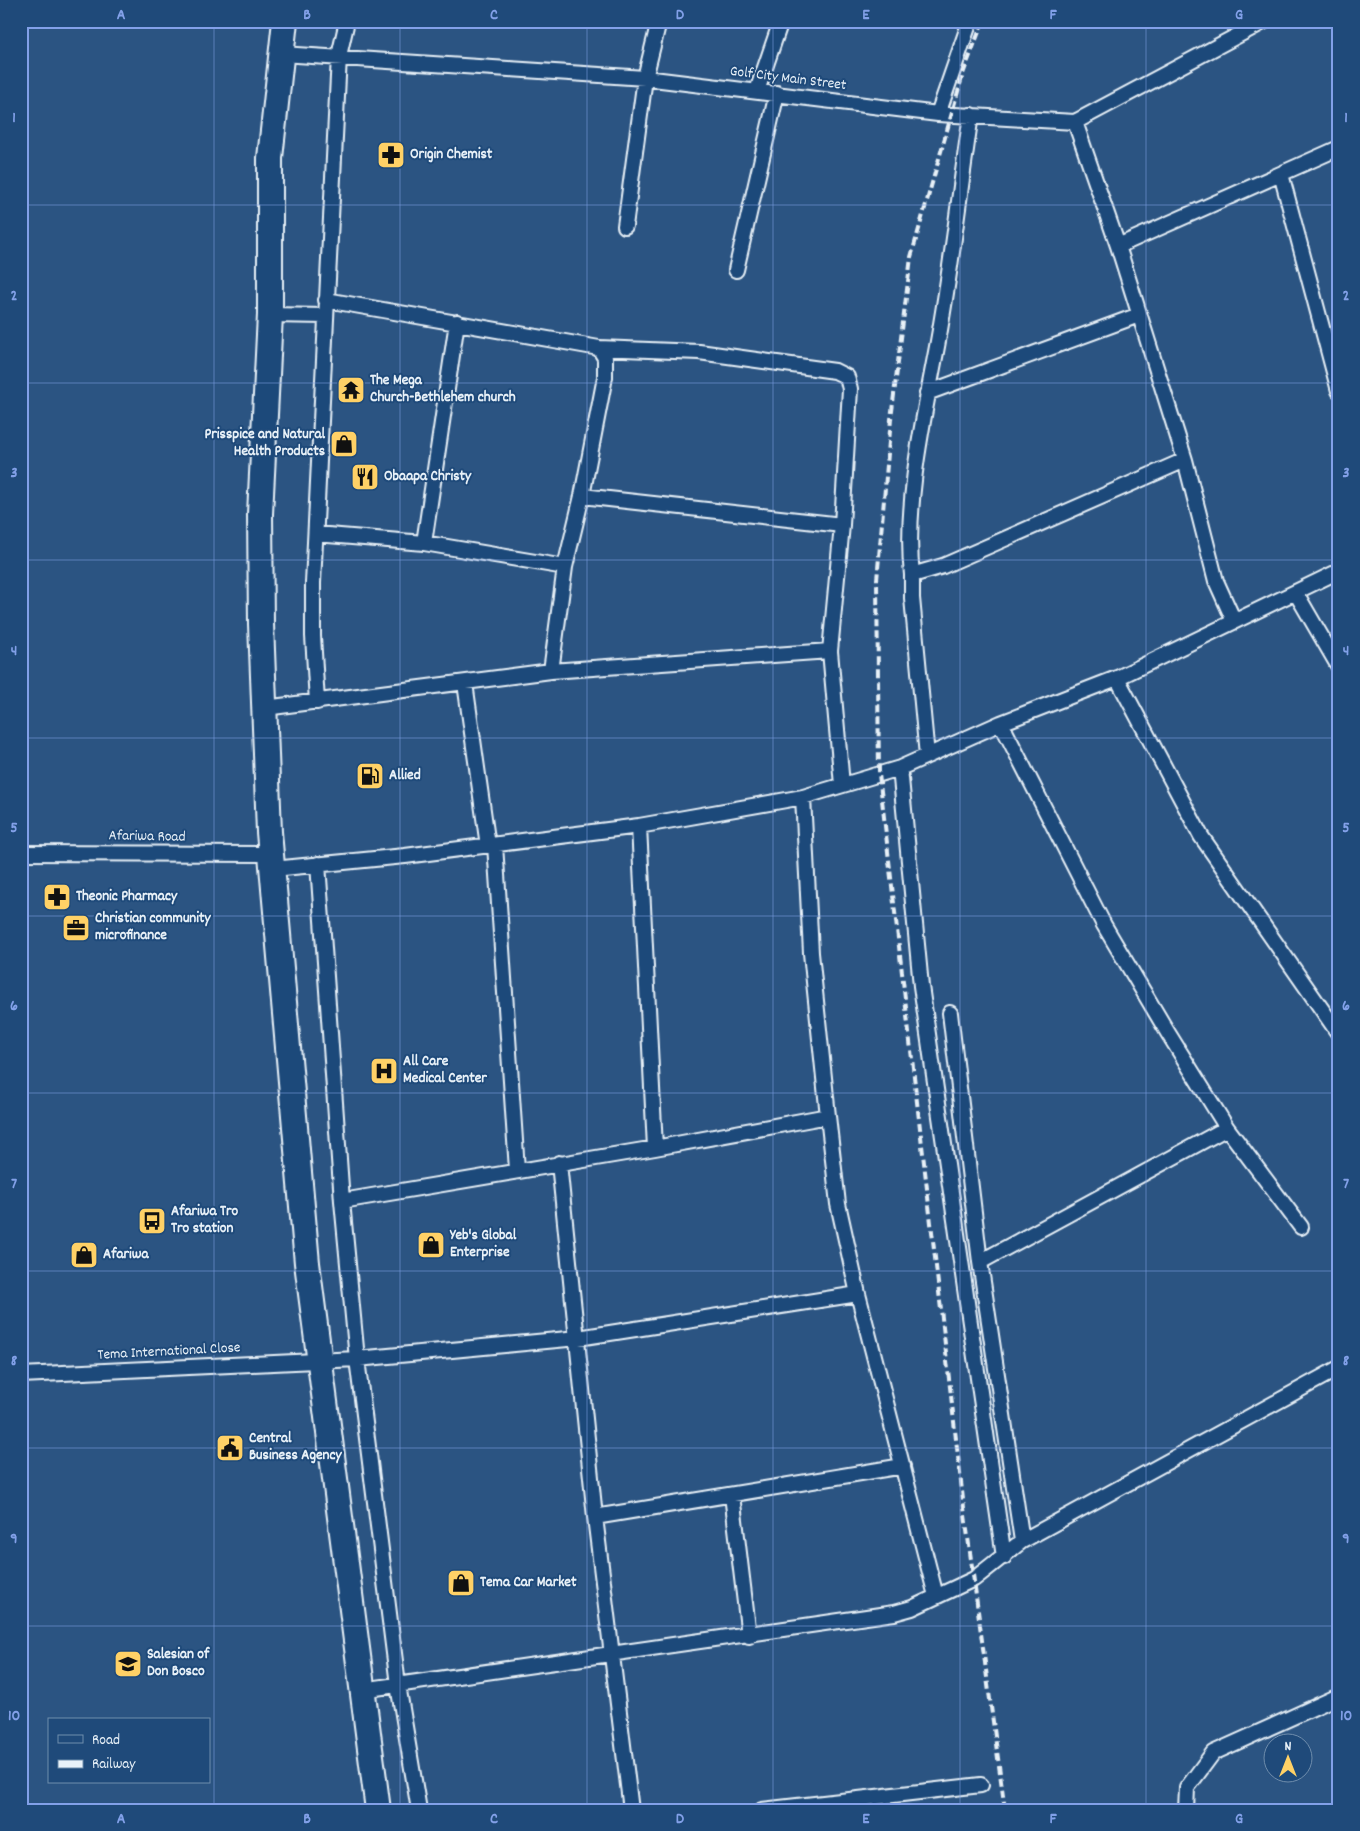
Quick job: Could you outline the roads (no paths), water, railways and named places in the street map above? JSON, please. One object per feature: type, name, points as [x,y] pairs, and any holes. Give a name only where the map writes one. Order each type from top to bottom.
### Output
[{"type":"highway","points":[[285,21],[270,158],[270,315],[260,514],[265,708],[272,861],[297,1164],[319,1361],[378,1810]]},
{"type":"street","points":[[317,702],[313,636],[325,316],[339,56],[346,21]]},
{"type":"street","points":[[625,226],[645,78],[658,21]]},
{"type":"street","points":[[757,91],[781,21]]},
{"type":"street","points":[[938,114],[970,21]]},
{"type":"street","points":[[1234,621],[1216,581],[1185,460],[1118,246],[1075,122],[1265,21]]},
{"type":"street","name":"Golf City Main Street","points":[[282,54],[339,56],[645,78],[938,114],[1075,122]]},
{"type":"street","points":[[736,270],[777,94]]},
{"type":"street","points":[[927,756],[912,598],[910,536],[927,393],[936,352],[971,115]]},
{"type":"street","points":[[1118,246],[1339,148]]},
{"type":"street","points":[[1281,174],[1339,391]]},
{"type":"street","points":[[326,300],[599,348],[699,352],[835,371],[847,377],[850,389],[842,526],[830,650],[842,785]]},
{"type":"street","points":[[270,315],[325,316]]},
{"type":"street","points":[[927,393],[1139,315]]},
{"type":"street","points":[[424,543],[457,322]]},
{"type":"street","points":[[551,671],[565,567],[582,496],[605,377],[605,358],[599,348]]},
{"type":"street","points":[[912,575],[943,566],[1185,460]]},
{"type":"street","points":[[582,496],[842,526]]},
{"type":"street","points":[[316,534],[424,543],[565,567]]},
{"type":"street","name":"Afariwa Road","points":[[21,853],[318,864],[492,845],[639,826],[803,797],[900,768],[1001,723],[1117,678],[1339,571]]},
{"type":"street","points":[[1296,593],[1339,667]]},
{"type":"street","points":[[265,708],[465,684],[551,671],[830,650]]},
{"type":"street","points":[[1117,678],[1201,836],[1339,1034]]},
{"type":"street","points":[[465,684],[492,845],[517,1170]]},
{"type":"street","points":[[1001,723],[1104,924],[1227,1128],[1301,1227]]},
{"type":"street","points":[[900,768],[921,986],[1004,1557]]},
{"type":"street","points":[[803,797],[811,953],[838,1204],[858,1294],[936,1596]]},
{"type":"street","points":[[639,826],[655,1148]]},
{"type":"street","points":[[318,864],[342,1201],[357,1358],[398,1684],[419,1810]]},
{"type":"street","points":[[950,1014],[980,1262],[1022,1541]]},
{"type":"street","points":[[342,1201],[655,1148],[828,1116]]},
{"type":"street","points":[[980,1262],[1227,1128]]},
{"type":"street","points":[[560,1163],[595,1516],[631,1810]]},
{"type":"street","name":"Tema International Close","points":[[21,1375],[319,1361],[578,1338],[858,1294]]},
{"type":"street","points":[[362,1690],[612,1656],[894,1614],[912,1608],[974,1579],[1022,1541],[1339,1368]]},
{"type":"street","points":[[595,1516],[903,1466]]},
{"type":"street","points":[[732,1495],[749,1636]]},
{"type":"street","points":[[1186,1810],[1187,1788],[1213,1753],[1339,1696]]},
{"type":"street","points":[[762,1810],[980,1785]]},
{"type":"railway","points":[[983,21],[963,74],[911,257],[891,419],[877,580],[879,774],[964,1508],[1005,1810]]},
{"type":"place","name":"Origin Chemist","points":[[391,155]]},
{"type":"place","name":"The Mega Church-Bethlehem church","points":[[351,390]]},
{"type":"place","name":"Prisspice and Natural Health Products","points":[[344,444]]},
{"type":"place","name":"Obaapa Christy","points":[[365,477]]},
{"type":"place","name":"Allied","points":[[370,776]]},
{"type":"place","name":"Theonic Pharmacy","points":[[57,897]]},
{"type":"place","name":"Christian community microfinance","points":[[76,928]]},
{"type":"place","name":"All Care Medical Center","points":[[384,1071]]},
{"type":"place","name":"Afariwa Tro Tro station","points":[[152,1221]]},
{"type":"place","name":"Yeb's Global Enterprise","points":[[431,1245]]},
{"type":"place","name":"Afariwa","points":[[84,1255]]},
{"type":"place","name":"Central Business Agency","points":[[230,1448]]},
{"type":"place","name":"Tema Car Market","points":[[461,1583]]},
{"type":"place","name":"Salesian of Don Bosco","points":[[128,1664]]}]
